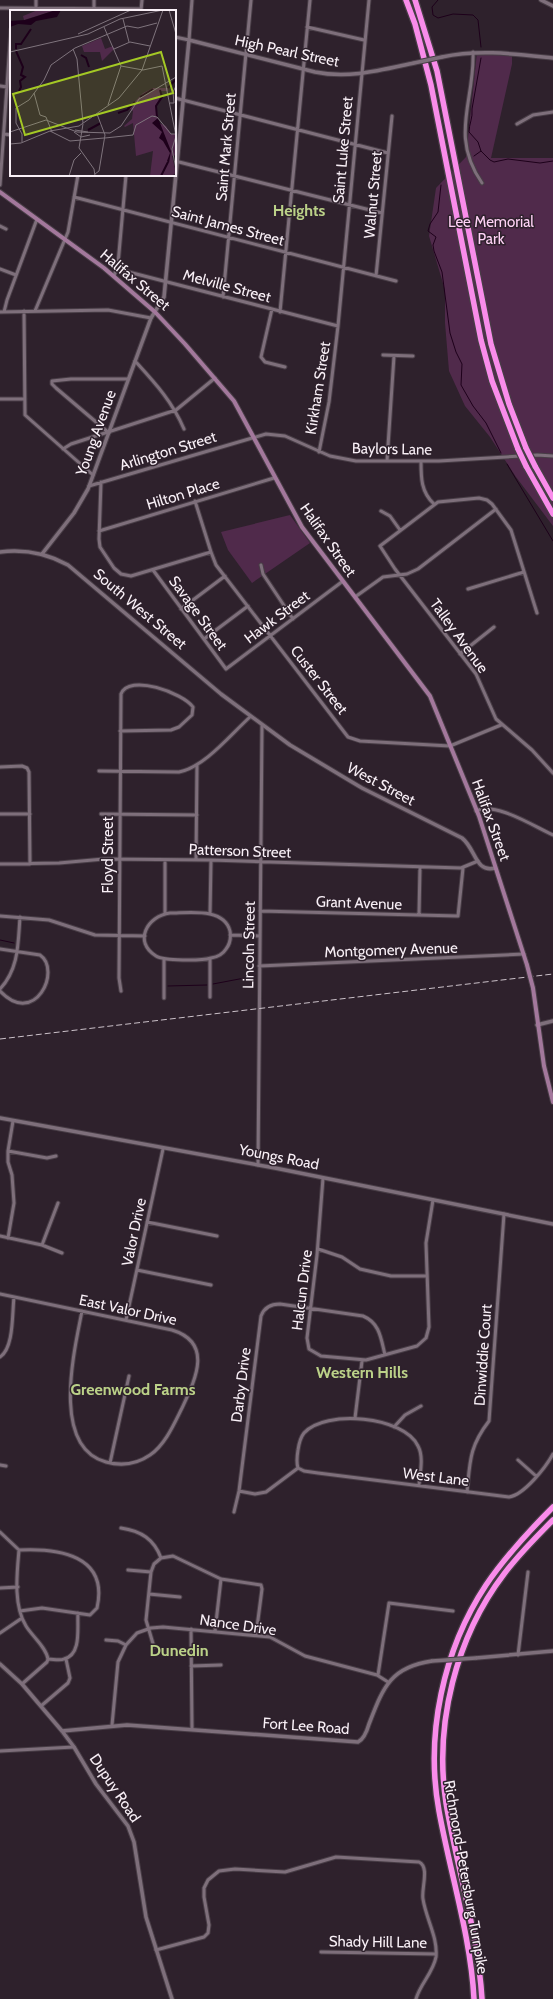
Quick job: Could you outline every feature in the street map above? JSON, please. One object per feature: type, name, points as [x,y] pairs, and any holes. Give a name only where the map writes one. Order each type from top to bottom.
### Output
[{"type":"highway","points":[[406,0],[415,24],[431,85],[481,340],[492,381],[518,449],[553,514]]},
{"type":"highway","points":[[415,0],[437,71],[491,344],[509,404],[526,448],[553,498]]},
{"type":"highway","name":"Richmond-Petersburg Turnpike","points":[[474,1999],[469,1958],[436,1792],[435,1756],[439,1705],[445,1679],[458,1640],[479,1597],[508,1556],[553,1507]]},
{"type":"highway","name":"Richmond-Petersburg Turnpike","points":[[482,1999],[476,1950],[444,1788],[443,1750],[447,1707],[456,1669],[480,1612],[504,1573],[553,1520]]},
{"type":"main road","name":"Halifax Street","points":[[0,192],[114,276],[155,312],[215,378],[234,401],[274,478],[302,527],[426,688],[481,824],[524,954],[533,988],[537,1025],[546,1079],[553,1102]]},
{"type":"street","points":[[36,0],[36,8]]},
{"type":"street","points":[[94,0],[94,10]]},
{"type":"street","points":[[0,8],[12,10],[36,8],[141,10],[142,0]]},
{"type":"street","points":[[189,40],[192,0]]},
{"type":"street","name":"Saint Mark Street","points":[[223,297],[251,0]]},
{"type":"street","points":[[280,312],[310,0]]},
{"type":"street","name":"Saint Luke Street","points":[[338,326],[369,0]]},
{"type":"street","points":[[541,0],[553,6]]},
{"type":"street","points":[[307,26],[364,40]]},
{"type":"street","name":"High Pearl Street","points":[[176,36],[303,69],[334,75],[361,73],[472,52],[491,52],[553,58]]},
{"type":"street","name":"Young Avenue","points":[[176,162],[189,40]]},
{"type":"street","points":[[472,52],[473,66],[464,135],[468,152],[482,182]]},
{"type":"street","points":[[0,186],[10,54]]},
{"type":"street","points":[[0,86],[7,87]]},
{"type":"street","points":[[176,98],[388,153]]},
{"type":"street","points":[[517,124],[533,116],[553,112]]},
{"type":"street","name":"Walnut Street","points":[[376,276],[392,116]]},
{"type":"street","points":[[4,134],[10,135]]},
{"type":"street","points":[[176,162],[382,213]]},
{"type":"street","points":[[35,311],[68,232],[78,176]]},
{"type":"street","points":[[114,276],[117,269],[126,176]]},
{"type":"street","name":"Young Avenue","points":[[42,554],[74,513],[89,486],[151,318],[162,302],[166,282],[175,176]]},
{"type":"street","name":"Saint James Street","points":[[74,197],[396,281]]},
{"type":"street","points":[[4,312],[37,219]]},
{"type":"street","points":[[0,226],[6,229]]},
{"type":"street","points":[[0,269],[16,275]]},
{"type":"street","name":"Melville Street","points":[[117,269],[338,326]]},
{"type":"street","points":[[272,309],[261,357],[265,362],[285,367]]},
{"type":"street","points":[[0,312],[108,310],[151,318]]},
{"type":"street","points":[[24,311],[26,417],[94,475]]},
{"type":"street","name":"Kirkham Street","points":[[319,452],[329,402],[338,326]]},
{"type":"street","points":[[383,355],[413,356]]},
{"type":"street","points":[[387,462],[394,356]]},
{"type":"street","points":[[135,361],[176,410],[184,429]]},
{"type":"street","points":[[63,449],[71,444],[109,433],[176,410],[215,378]]},
{"type":"street","points":[[109,433],[52,384],[54,380],[64,379],[128,379]]},
{"type":"street","points":[[0,399],[25,399]]},
{"type":"street","name":"Baylors Lane","points":[[253,437],[272,434],[285,436],[319,452],[346,460],[387,462],[537,455],[553,456]]},
{"type":"street","name":"Arlington Street","points":[[89,486],[253,437]]},
{"type":"street","points":[[421,461],[422,486],[427,496],[434,504]]},
{"type":"street","name":"Hilton Place","points":[[99,531],[274,478]]},
{"type":"street","points":[[101,482],[99,544],[103,553],[118,572],[128,576],[153,570],[210,552]]},
{"type":"street","points":[[381,511],[390,516],[400,530],[434,504],[445,500],[479,498],[487,500],[496,509],[511,530],[537,613]]},
{"type":"street","name":"Custer Street","points":[[195,501],[210,552],[216,565],[334,719],[352,739],[360,741],[450,746],[501,725]]},
{"type":"street","points":[[355,597],[379,579],[418,570],[496,509]]},
{"type":"street","name":"Talley Avenue","points":[[400,530],[380,545],[380,548],[399,575],[476,674],[492,714],[501,725],[528,746],[553,773]]},
{"type":"street","name":"South West Street","points":[[0,552],[17,550],[42,554],[58,560],[76,571],[221,694],[250,716]]},
{"type":"street","points":[[261,566],[263,574],[293,619]]},
{"type":"street","name":"Savage Street","points":[[153,570],[226,669]]},
{"type":"street","points":[[468,589],[524,572]]},
{"type":"street","points":[[181,609],[225,576]]},
{"type":"street","name":"Hawk Street","points":[[226,669],[228,669],[343,581]]},
{"type":"street","points":[[204,639],[248,606]]},
{"type":"street","points":[[460,654],[494,627]]},
{"type":"street","name":"Floyd Street","points":[[120,731],[166,731],[176,729],[192,715],[193,707],[166,690],[154,687],[130,686],[124,689],[121,694],[120,731],[119,936],[119,978],[121,991]]},
{"type":"street","points":[[100,771],[179,772],[197,765],[250,716]]},
{"type":"street","name":"West Street","points":[[250,716],[300,752],[356,785],[462,838],[469,844],[478,861]]},
{"type":"street","name":"Lincoln Street","points":[[258,1165],[262,726]]},
{"type":"street","points":[[196,860],[197,765]]},
{"type":"street","points":[[0,767],[22,766],[29,770],[30,864]]},
{"type":"street","points":[[476,811],[488,808],[498,810],[553,835]]},
{"type":"street","points":[[0,814],[30,814]]},
{"type":"street","points":[[101,814],[197,815]]},
{"type":"street","name":"Patterson Street","points":[[0,864],[120,860],[211,860],[463,868],[478,861]]},
{"type":"street","points":[[165,860],[165,914]]},
{"type":"street","points":[[210,914],[211,860]]},
{"type":"street","points":[[478,861],[485,869],[495,868]]},
{"type":"street","points":[[419,915],[420,867]]},
{"type":"street","name":"Grant Avenue","points":[[260,911],[458,916],[463,868]]},
{"type":"street","points":[[165,914],[210,914],[223,920],[229,929],[230,935],[226,949],[220,955],[210,959],[164,959],[156,956],[149,950],[145,936],[147,927],[152,920],[165,914]]},
{"type":"street","points":[[0,916],[56,921],[90,935],[145,936]]},
{"type":"street","points":[[0,949],[17,952],[35,954],[42,957],[46,962],[46,985],[37,998],[27,1003],[13,1002],[0,990],[13,969],[17,952],[20,917]]},
{"type":"street","points":[[230,935],[260,936]]},
{"type":"street","name":"Montgomery Avenue","points":[[260,966],[524,954]]},
{"type":"street","points":[[164,959],[164,998]]},
{"type":"street","points":[[210,959],[210,997]]},
{"type":"street","points":[[537,1025],[553,1021]]},
{"type":"street","name":"Youngs Road","points":[[0,1118],[163,1149],[258,1165],[553,1224]]},
{"type":"street","points":[[8,1238],[14,1203],[12,1175],[7,1157],[13,1121]]},
{"type":"street","name":"Valor Drive","points":[[126,1320],[163,1149]]},
{"type":"street","points":[[8,1151],[48,1158],[56,1156]]},
{"type":"street","name":"Halcun Drive","points":[[323,1178],[318,1249],[307,1342],[312,1352],[321,1356],[362,1361],[417,1346],[427,1336],[429,1327],[426,1276],[426,1236],[433,1200]]},
{"type":"street","points":[[42,1245],[58,1203]]},
{"type":"street","name":"Dinwiddie Court","points":[[467,1492],[471,1452],[476,1440],[489,1421],[504,1214]]},
{"type":"street","points":[[147,1222],[217,1236]]},
{"type":"street","points":[[0,1236],[42,1245],[62,1253]]},
{"type":"street","points":[[318,1249],[342,1256],[360,1269],[391,1276],[426,1276]]},
{"type":"street","points":[[137,1270],[211,1285]]},
{"type":"street","name":"East Valor Drive","points":[[0,1294],[172,1330],[182,1334],[193,1345],[198,1362],[196,1374],[178,1416],[161,1445],[151,1455],[138,1462],[127,1464],[110,1463]]},
{"type":"street","points":[[0,1357],[7,1352],[10,1344],[14,1297]]},
{"type":"street","name":"Darby Drive","points":[[234,1512],[239,1491],[262,1313],[267,1308],[276,1304],[311,1308],[368,1318],[378,1328],[385,1355]]},
{"type":"street","points":[[82,1311],[73,1368],[71,1421],[75,1434],[85,1449],[98,1459],[110,1463],[130,1376]]},
{"type":"street","points":[[355,1418],[362,1361]]},
{"type":"street","points":[[394,1427],[405,1415],[420,1406]]},
{"type":"street","points":[[239,1491],[258,1494],[266,1492],[298,1468],[296,1463],[300,1441],[306,1431],[314,1426],[334,1420],[355,1418],[394,1427],[409,1436],[419,1447],[421,1461],[419,1485]]},
{"type":"street","name":"West Lane","points":[[298,1468],[304,1471],[467,1492],[513,1496],[526,1487],[553,1454]]},
{"type":"street","points":[[518,1460],[536,1476]]},
{"type":"street","points":[[0,1465],[6,1466]]},
{"type":"street","points":[[121,1528],[136,1531],[146,1537],[156,1548],[161,1558]]},
{"type":"street","points":[[0,1532],[19,1550],[47,1550],[76,1558],[89,1566],[97,1579],[98,1606],[92,1614],[42,1608],[20,1611]]},
{"type":"street","points":[[19,1550],[18,1587],[20,1611],[22,1618],[48,1659]]},
{"type":"street","points":[[154,1647],[146,1620],[151,1572],[154,1564],[161,1558],[168,1556],[176,1557],[221,1579],[258,1584],[262,1587],[256,1635]]},
{"type":"street","points":[[128,1570],[151,1572]]},
{"type":"street","points":[[518,1655],[528,1572]]},
{"type":"street","points":[[216,1631],[221,1579]]},
{"type":"street","points":[[0,1588],[18,1587]]},
{"type":"street","points":[[149,1594],[180,1597]]},
{"type":"street","points":[[378,1675],[388,1604],[391,1602],[454,1611]]},
{"type":"street","points":[[48,1659],[66,1659],[72,1655],[76,1648],[78,1613]]},
{"type":"street","points":[[0,1633],[22,1618]]},
{"type":"street","name":"Nance Drive","points":[[148,1629],[163,1627],[191,1629],[256,1635],[275,1639],[305,1656],[378,1675],[388,1682]]},
{"type":"street","points":[[112,1725],[118,1662],[126,1645],[135,1635],[148,1629]]},
{"type":"street","points":[[191,1629],[192,1729]]},
{"type":"street","points":[[106,1640],[118,1641],[126,1645]]},
{"type":"street","name":"Fort Lee Road","points":[[62,1731],[112,1725],[192,1729],[358,1742],[364,1737],[388,1682],[397,1673],[409,1666],[432,1661],[553,1651]]},
{"type":"street","points":[[22,1684],[47,1662],[48,1659]]},
{"type":"street","points":[[41,1706],[68,1683],[70,1678],[66,1659]]},
{"type":"street","name":"Dupuy Road","points":[[0,1664],[22,1684],[62,1731],[74,1747],[96,1784],[126,1821],[131,1831],[137,1858],[142,1901],[172,1999]]},
{"type":"street","points":[[191,1666],[221,1665]]},
{"type":"street","points":[[0,1751],[74,1747]]},
{"type":"street","points":[[156,1950],[204,1937],[208,1933],[209,1925],[204,1897],[204,1888],[212,1876],[221,1871],[235,1869],[285,1872],[339,1857],[419,1862],[423,1864],[425,1869],[423,1899],[432,1928],[436,1954],[433,1969],[416,1999]]},
{"type":"street","name":"Shady Hill Lane","points":[[321,1952],[436,1954]]},
{"type":"green space","name":"Lee Memorial Park","points":[[477,52],[512,55],[512,64],[491,158],[553,158],[553,526],[516,477],[490,437],[465,406],[449,371],[445,323],[445,290],[429,236],[436,188],[466,157]]},
{"type":"green space","points":[[290,515],[310,543],[252,583],[228,550],[221,532]]},
{"type":"waterway","points":[[438,0],[432,7],[433,15],[438,18],[453,14],[473,15],[478,20],[481,47]]},
{"type":"waterway","points":[[474,156],[481,151],[478,142],[469,132],[469,129],[481,58]]},
{"type":"waterway","points":[[481,151],[494,162],[508,159],[540,163],[553,161]]},
{"type":"waterway","points":[[441,185],[438,212],[430,224],[428,231],[436,237],[433,245],[442,272],[450,333],[456,352],[462,364],[461,385],[473,406],[486,423],[501,453]]},
{"type":"waterway","points":[[507,464],[553,541]]},
{"type":"waterway","points":[[0,940],[14,943]]},
{"type":"waterway","points":[[213,984],[255,976]]},
{"type":"waterway","points":[[168,986],[207,985]]},
{"type":"railway","points":[[0,1039],[553,974]]},
{"type":"district","name":"Heights","points":[[299,210]]},
{"type":"district","name":"Western Hills","points":[[362,1372]]},
{"type":"district","name":"Greenwood Farms","points":[[133,1389]]},
{"type":"district","name":"Dunedin","points":[[179,1650]]}]
